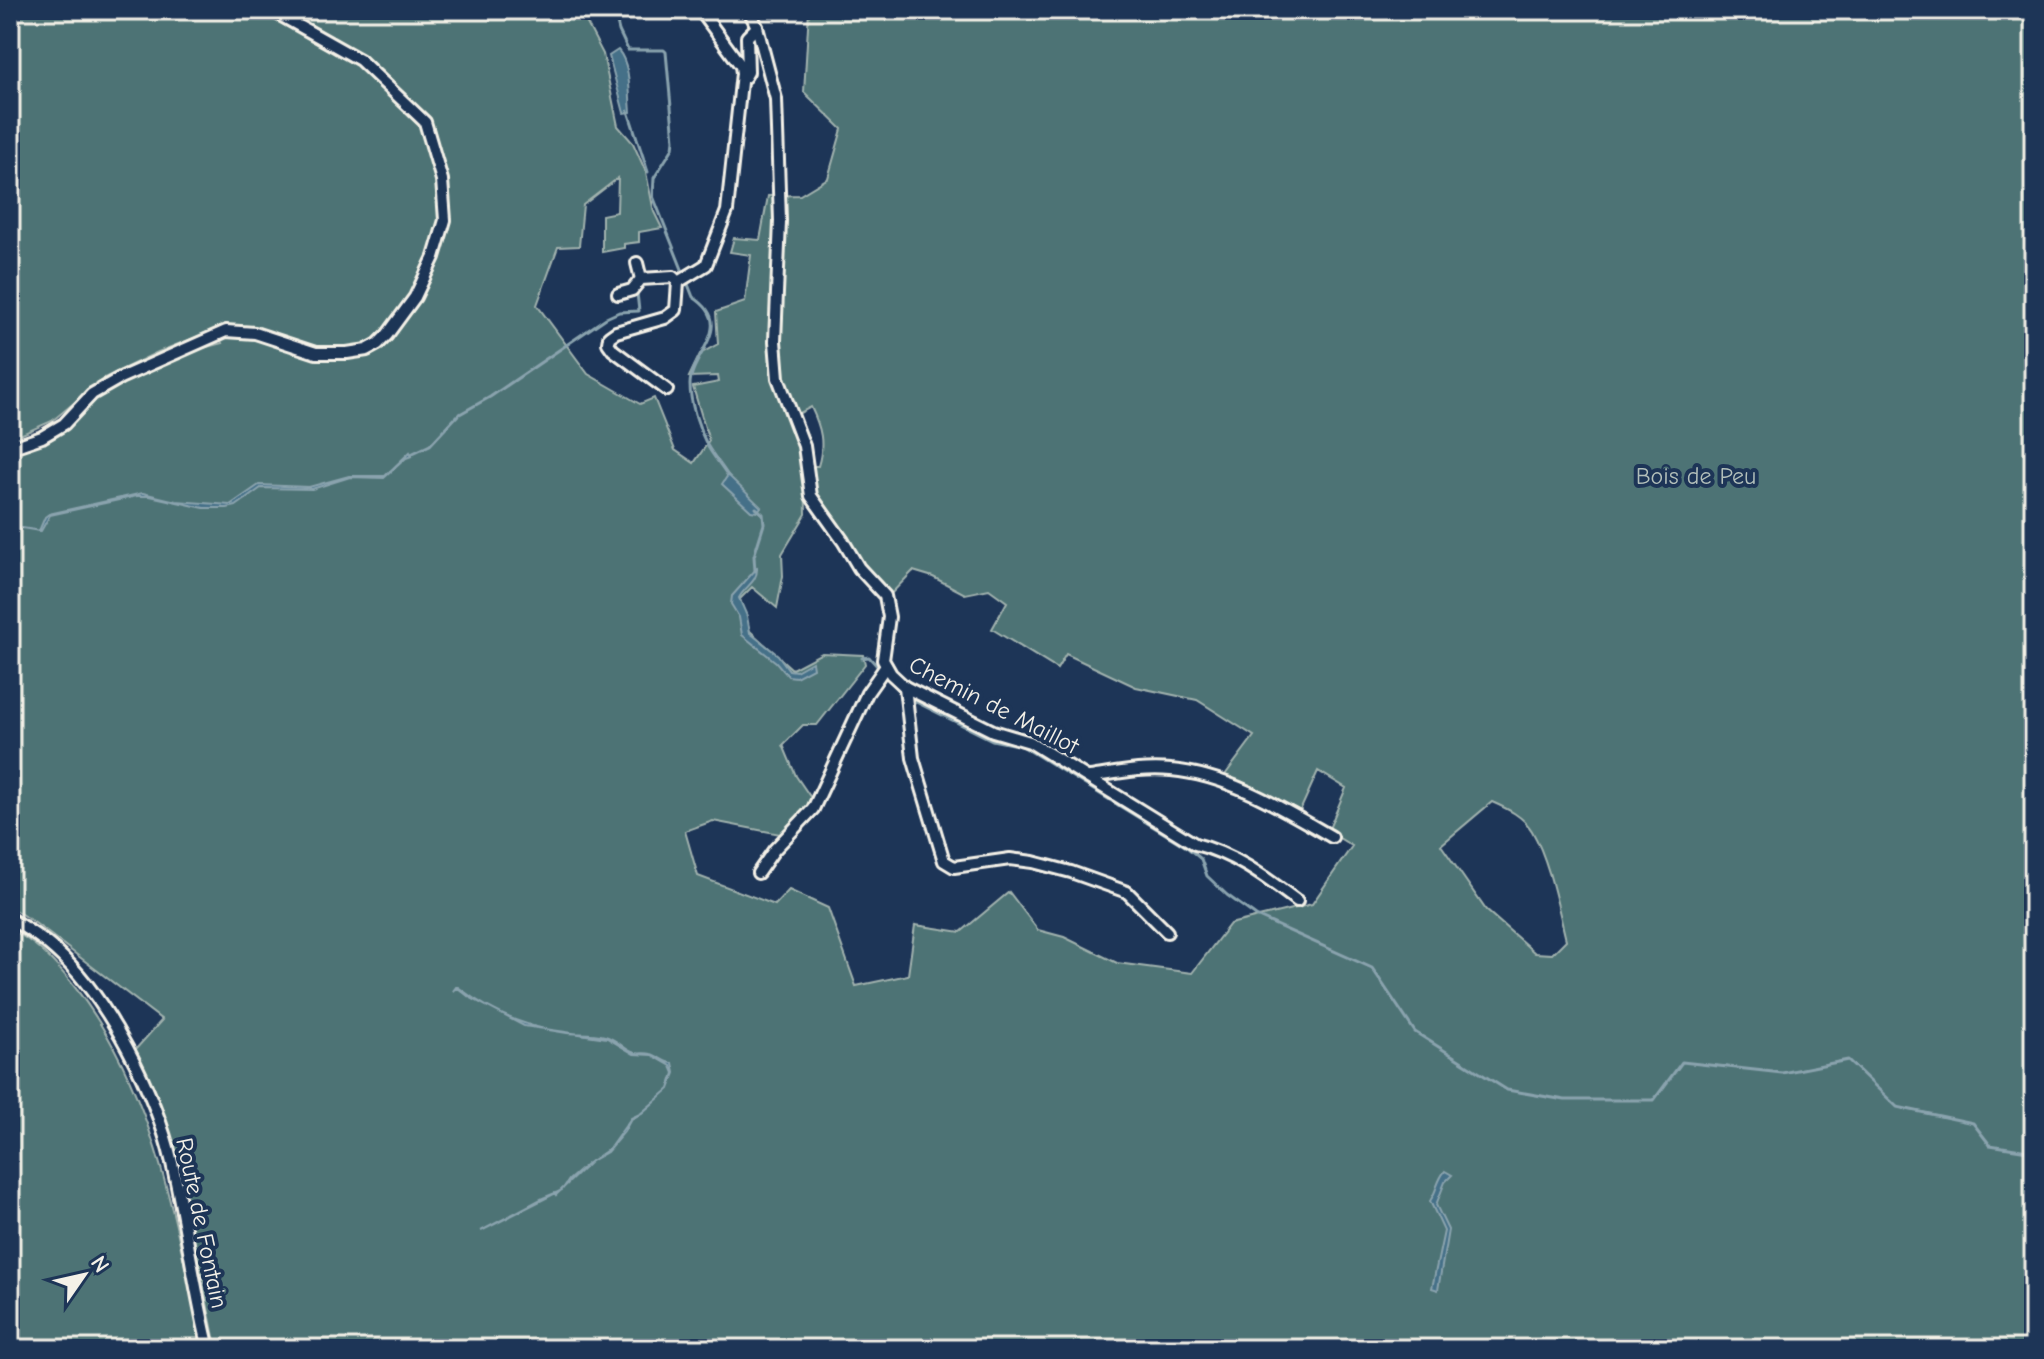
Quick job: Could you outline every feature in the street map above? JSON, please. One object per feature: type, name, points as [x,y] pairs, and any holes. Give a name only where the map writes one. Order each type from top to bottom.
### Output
[{"type":"street","points":[[10,448],[42,437],[64,424],[92,394],[120,378],[212,336],[226,331],[240,331],[316,353],[357,352],[367,350],[387,335],[415,297],[434,257],[445,220],[442,180],[425,122],[360,60],[271,10]]},
{"type":"street","points":[[618,294],[632,290],[641,279],[683,279],[701,270],[711,257],[727,211],[742,82],[741,66],[700,10]]},
{"type":"street","name":"Chemin de Maillot","points":[[749,10],[757,27],[776,99],[780,221],[775,341],[778,378],[804,446],[811,496],[859,568],[885,596],[889,617],[883,670],[905,693],[993,731],[1030,742],[1090,777],[1130,771],[1171,770],[1202,776],[1272,803],[1332,837]]},
{"type":"street","points":[[742,82],[748,72],[747,37],[757,27]]},
{"type":"street","points":[[637,263],[641,279]]},
{"type":"street","points":[[667,390],[608,343],[609,337],[616,332],[665,318],[676,310],[683,279]]},
{"type":"street","points":[[758,873],[774,850],[813,809],[883,670]]},
{"type":"street","points":[[905,693],[913,758],[944,861],[954,867],[1010,859],[1071,872],[1127,892],[1167,932]]},
{"type":"street","points":[[1090,777],[1195,844],[1217,849],[1254,869],[1297,901]]},
{"type":"street","name":"Route de Fontain","points":[[10,919],[37,935],[76,971],[111,1020],[138,1073],[171,1160],[209,1349]]},
{"type":"green space","points":[[10,10],[260,10],[357,65],[420,125],[436,181],[439,219],[429,255],[411,294],[384,332],[366,345],[317,347],[256,328],[225,326],[158,352],[104,378],[52,421],[10,437]]},
{"type":"green space","name":"Bois de Peu","points":[[280,10],[577,10],[582,14],[603,54],[618,126],[633,143],[646,172],[654,212],[662,228],[639,232],[639,242],[602,252],[602,215],[617,212],[618,178],[583,205],[579,246],[558,247],[537,305],[588,374],[640,404],[654,398],[675,450],[694,463],[709,441],[693,387],[719,382],[718,376],[689,377],[700,354],[718,344],[716,312],[745,302],[751,255],[730,252],[734,238],[760,240],[768,196],[800,195],[828,178],[842,129],[804,92],[809,10],[2034,10],[2034,1349],[219,1349],[178,1161],[162,1113],[135,1050],[162,1020],[10,907],[10,454],[56,436],[98,397],[199,349],[222,343],[220,338],[226,335],[254,338],[315,357],[348,358],[369,354],[391,338],[419,299],[449,220],[429,120],[363,57]],"holes":[[[811,407],[821,443],[818,466],[812,466],[817,499],[888,597],[913,571],[933,577],[965,594],[989,589],[1007,602],[992,629],[1057,669],[1066,654],[1136,687],[1197,700],[1254,736],[1225,775],[1300,811],[1318,771],[1346,788],[1328,831],[1352,846],[1312,904],[1230,924],[1192,973],[1117,963],[1064,937],[1038,930],[1009,892],[961,932],[915,925],[908,975],[856,986],[828,908],[789,890],[775,905],[698,876],[685,831],[713,821],[785,835],[813,801],[796,776],[783,745],[803,725],[817,725],[865,664],[863,655],[822,653],[792,669],[750,631],[740,599],[752,587],[777,608],[783,576],[782,554],[806,514],[805,466],[790,418]],[[1492,802],[1524,821],[1543,856],[1566,940],[1552,954],[1535,953],[1486,910],[1441,845]]]},
{"type":"green space","points":[[10,930],[35,945],[70,981],[99,1022],[123,1065],[158,1156],[203,1349],[10,1349]]},
{"type":"water","points":[[618,50],[627,71],[631,112],[624,113],[609,56]]},
{"type":"water","points":[[410,452],[412,456],[384,478],[350,477],[312,489],[261,488],[236,506],[227,508],[204,508],[137,496],[50,515],[39,531],[49,514],[143,493],[176,501],[230,505],[259,485],[309,487],[349,476],[385,476]]},
{"type":"water","points":[[728,475],[761,507],[757,512],[751,511],[722,484]]},
{"type":"water","points":[[757,568],[753,581],[739,598],[750,633],[778,655],[789,670],[796,671],[812,662],[813,668],[796,677],[788,676],[776,662],[742,635],[739,617],[731,604],[732,596]]},
{"type":"water","points":[[458,987],[496,1011],[546,1029],[524,1026],[469,997],[458,988],[453,991]]},
{"type":"water","points":[[575,1033],[605,1036],[632,1052],[651,1054],[673,1063],[675,1073],[669,1089],[674,1073],[671,1066],[652,1055],[634,1054],[607,1038]]},
{"type":"water","points":[[641,1114],[631,1119],[607,1152],[593,1160],[609,1149],[631,1118]]},
{"type":"water","points":[[1445,1171],[1452,1175],[1445,1182],[1436,1205],[1448,1230],[1438,1290],[1432,1288],[1444,1231],[1430,1201]]},
{"type":"water","points":[[555,1193],[481,1231],[543,1198]]},
{"type":"waterway","points":[[614,10],[628,50],[666,52],[674,140],[673,148],[654,178],[653,196],[693,297],[706,308],[712,319],[712,329],[692,374],[690,392],[704,439],[728,476]]},
{"type":"waterway","points":[[628,111],[648,172]]},
{"type":"waterway","points":[[411,454],[430,445],[458,415],[490,397],[606,318],[619,312],[639,311],[637,293]]},
{"type":"waterway","points":[[755,571],[754,556],[764,524],[763,514],[756,508]]},
{"type":"waterway","points":[[862,658],[869,657],[902,694]]},
{"type":"waterway","points":[[908,698],[992,740],[1022,746],[1188,848],[1201,859],[1207,876],[1256,916],[1372,968],[1415,1032],[1507,1090],[1565,1100],[1654,1100],[1682,1062],[1782,1073],[1848,1060],[1897,1107],[1973,1123],[1990,1145],[2034,1152]]}]
